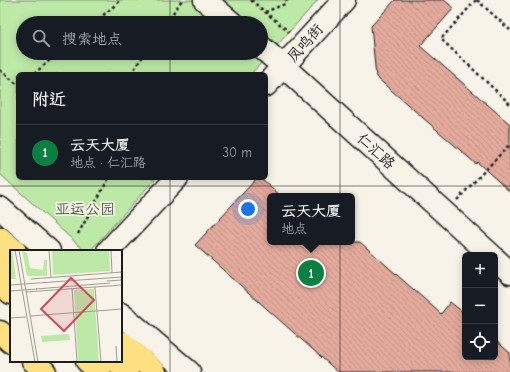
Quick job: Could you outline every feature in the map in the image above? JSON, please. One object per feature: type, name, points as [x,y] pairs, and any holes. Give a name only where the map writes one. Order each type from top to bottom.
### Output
[{"type":"main road","points":[[0,238],[14,250]]},
{"type":"main road","points":[[0,259],[10,267]]},
{"type":"main road","points":[[0,283],[10,292]]},
{"type":"main road","points":[[0,332],[10,341]]},
{"type":"main road","points":[[122,343],[155,372]]},
{"type":"main road","points":[[34,362],[45,372]]},
{"type":"main road","points":[[88,362],[100,372]]},
{"type":"main road","points":[[116,362],[128,372]]},
{"type":"street","points":[[205,0],[224,16]]},
{"type":"street","name":"凤鸣街","points":[[268,83],[344,0]]},
{"type":"street","name":"仁汇路","points":[[268,53],[488,252]]},
{"type":"street","points":[[109,250],[175,180]]},
{"type":"street","points":[[0,208],[48,250]]},
{"type":"street","points":[[498,262],[510,273]]},
{"type":"street","points":[[122,315],[189,372]]},
{"type":"path","points":[[102,16],[121,0]]},
{"type":"path","points":[[171,16],[182,0]]},
{"type":"path","points":[[251,0],[304,44]]},
{"type":"path","points":[[265,12],[285,4],[287,0]]},
{"type":"path","points":[[510,30],[476,0],[441,39],[510,104]]},
{"type":"path","points":[[36,72],[50,60]]},
{"type":"path","points":[[132,72],[140,60]]},
{"type":"path","points":[[0,70],[16,83]]},
{"type":"path","points":[[445,213],[510,144]]},
{"type":"path","points":[[78,234],[108,180]]},
{"type":"green space","name":"亚运公园","points":[[0,0],[318,0],[268,55],[268,16],[16,16],[16,60],[264,60],[253,72],[16,72],[16,180],[154,180],[91,250],[84,250],[0,174]]},
{"type":"building","points":[[395,0],[444,0],[454,8],[420,46],[510,124],[510,192],[477,162],[476,164],[376,77],[371,26]]},
{"type":"building","points":[[255,180],[263,180],[278,193],[267,193],[267,245],[355,245],[355,242],[360,242],[441,314],[450,302],[462,312],[462,360],[498,360],[498,343],[510,353],[510,372],[338,372],[195,245]]},
{"type":"place","name":"云天大厦","points":[[311,273]]}]
